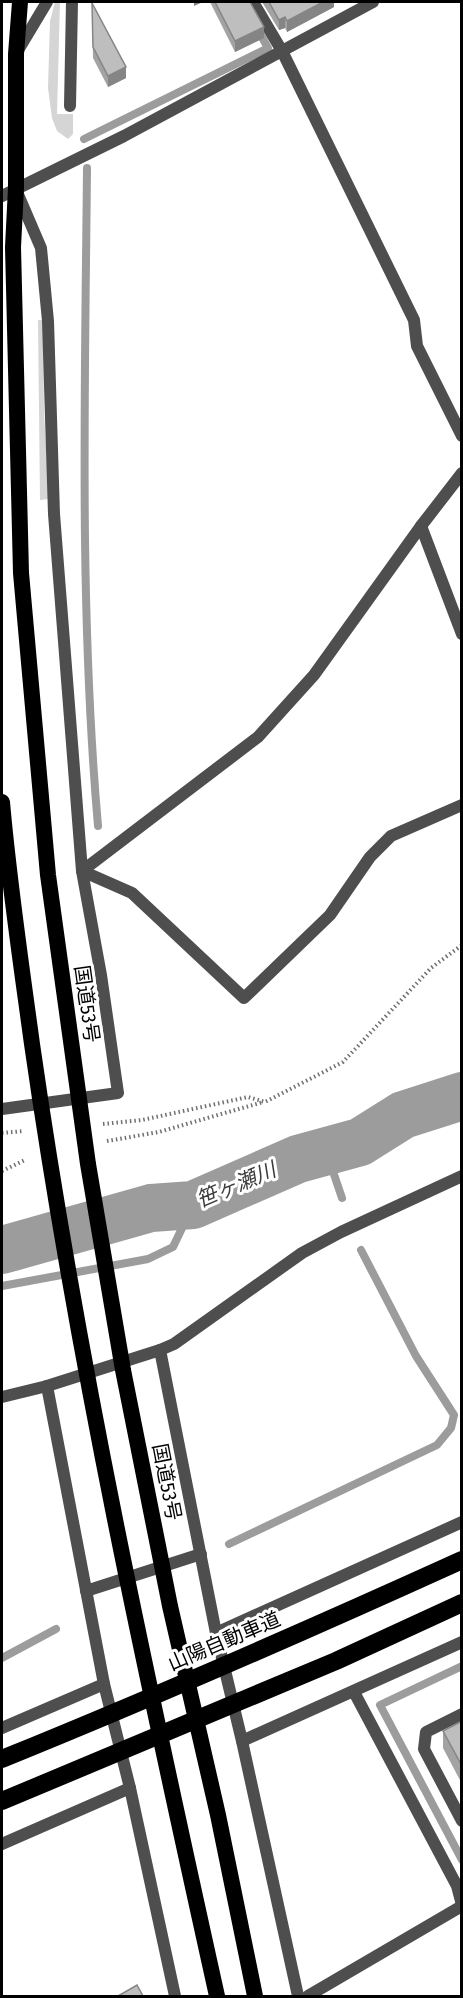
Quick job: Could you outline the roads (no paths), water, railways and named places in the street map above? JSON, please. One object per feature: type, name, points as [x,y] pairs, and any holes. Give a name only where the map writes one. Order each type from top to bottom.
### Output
[{"type":"highway","name":"国道53号","points":[[20,2],[9,192],[13,248],[21,573],[48,874],[88,1164],[123,1370],[170,1606],[218,1815],[255,1996]]},
{"type":"highway","points":[[2,802],[9,879],[53,1186],[88,1382],[134,1616],[217,1996]]},
{"type":"highway","name":"山陽自動車道","points":[[2,1758],[320,1625],[462,1560]]},
{"type":"highway","points":[[2,1801],[325,1665],[462,1603]]},
{"type":"street","points":[[16,54],[47,2]]},
{"type":"street","points":[[70,106],[72,2]]},
{"type":"street","points":[[253,2],[282,51],[414,320],[417,346],[462,436]]},
{"type":"street","points":[[2,1109],[118,1093],[101,975],[82,871],[54,514],[48,321],[41,248],[9,192],[106,145],[373,2]]},
{"type":"street","points":[[82,871],[258,737],[314,675],[462,473]]},
{"type":"street","points":[[421,526],[462,634]]},
{"type":"street","points":[[82,871],[132,892],[244,998],[330,915],[370,858],[391,836],[462,805]]},
{"type":"street","points":[[2,1397],[46,1386],[174,1344],[302,1253],[341,1232],[462,1176]]},
{"type":"street","points":[[160,1350],[216,1633],[298,1996]]},
{"type":"street","points":[[46,1386],[105,1684],[175,1996]]},
{"type":"street","points":[[216,1633],[462,1522]]},
{"type":"street","points":[[86,1591],[201,1554]]},
{"type":"street","points":[[242,1741],[462,1642]]},
{"type":"street","points":[[2,1728],[105,1684]]},
{"type":"street","points":[[308,1996],[462,1906],[457,1886],[354,1692]]},
{"type":"street","points":[[462,1714],[426,1732],[424,1749],[462,1821]]},
{"type":"street","points":[[2,1844],[130,1788]]},
{"type":"waterway","points":[[84,139],[268,48],[258,30]]},
{"type":"waterway","points":[[87,168],[86,579],[88,662],[98,826]]},
{"type":"waterway","name":"笹ヶ瀬川","points":[[2,1250],[151,1208],[193,1205],[298,1159],[360,1142],[403,1115],[462,1096]]},
{"type":"waterway","points":[[326,1151],[342,1198]]},
{"type":"waterway","points":[[2,1286],[148,1259],[173,1247],[193,1205]]},
{"type":"waterway","points":[[229,1544],[437,1445],[451,1428],[454,1415],[416,1356],[361,1250]]},
{"type":"waterway","points":[[2,1658],[56,1629]]},
{"type":"waterway","points":[[462,1666],[380,1705],[462,1860]]}]
